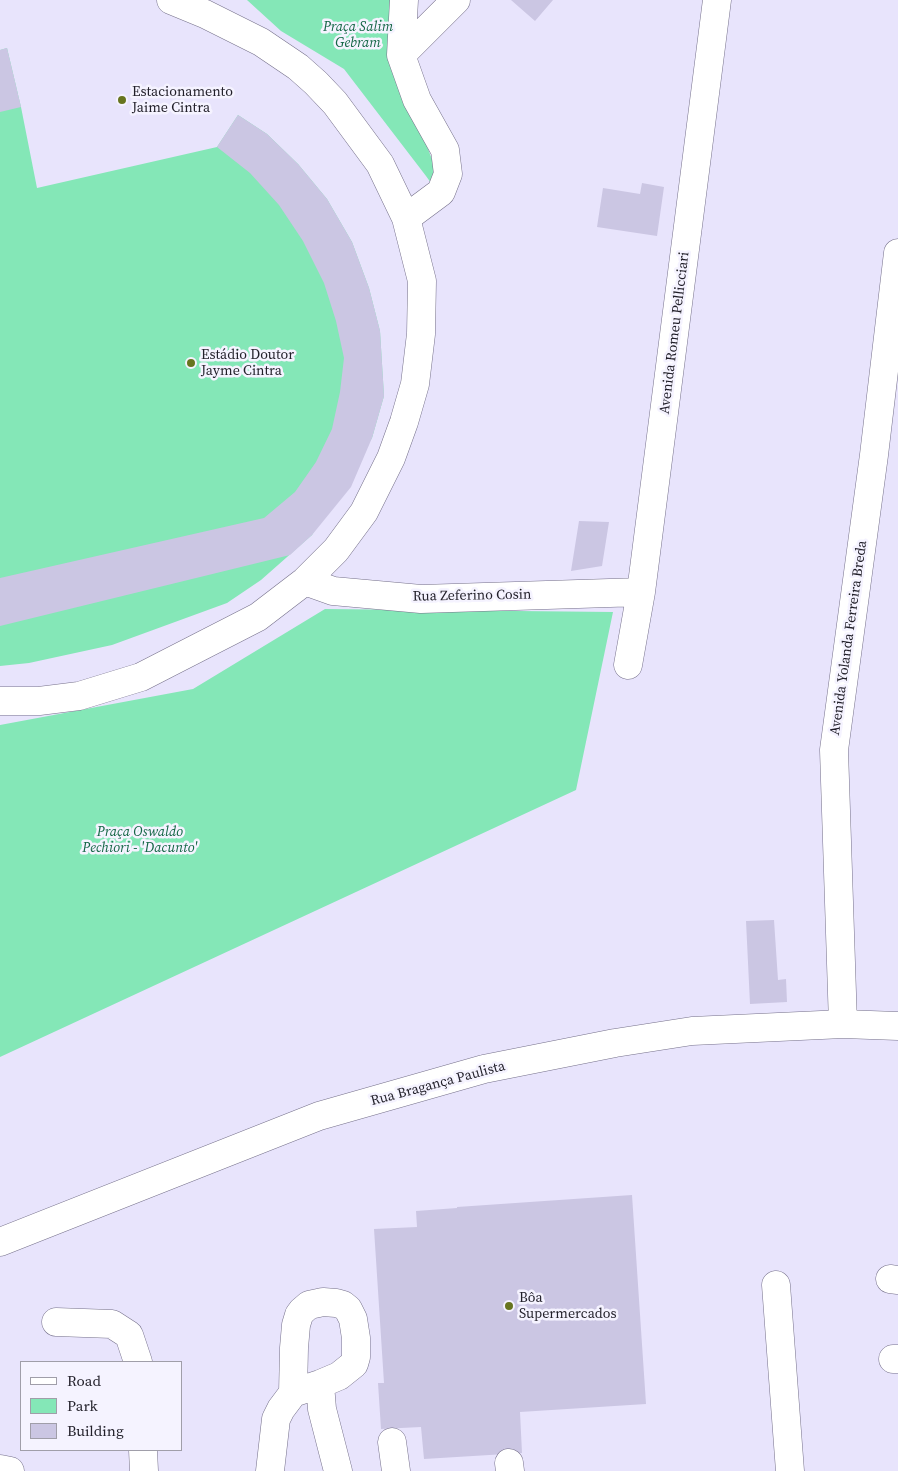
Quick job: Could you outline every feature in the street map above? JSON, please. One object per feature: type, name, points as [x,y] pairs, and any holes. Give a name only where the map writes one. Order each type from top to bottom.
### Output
[{"type":"street","points":[[0,701],[39,701],[79,696],[141,677],[258,616],[305,581],[336,550],[364,512],[391,458],[415,384],[422,334],[422,281],[406,218],[380,164],[335,103],[298,67],[203,7],[171,0]]},
{"type":"street","points":[[404,0],[401,54],[417,100],[445,150],[448,174],[441,192],[406,218]]},
{"type":"street","points":[[401,54],[456,0]]},
{"type":"street","name":"Avenida Romeu Pellicciari","points":[[628,665],[641,592],[718,0]]},
{"type":"street","name":"Avenida Yolanda Ferreira Breda","points":[[843,1024],[834,750],[874,455],[898,253]]},
{"type":"street","name":"Rua Zeferino Cosin","points":[[305,581],[333,591],[421,599],[641,592]]},
{"type":"street","name":"Rua Bragança Paulista","points":[[0,1242],[319,1116],[484,1069],[692,1031],[843,1024],[898,1026]]},
{"type":"street","points":[[776,1285],[790,1471]]},
{"type":"street","points":[[270,1471],[276,1420],[281,1409],[294,1393],[339,1376],[354,1364],[356,1338],[353,1319],[348,1309],[343,1305],[323,1302],[302,1310],[296,1325],[294,1393]]},
{"type":"street","points":[[56,1322],[112,1324],[129,1335],[138,1361]]},
{"type":"street","points":[[320,1384],[322,1409],[338,1471]]},
{"type":"street","points":[[392,1442],[396,1471]]},
{"type":"street","points":[[143,1451],[144,1471]]},
{"type":"street","points":[[0,1469],[10,1471]]},
{"type":"green space","name":"Praça Salim Gebram","points":[[247,0],[397,0],[394,59],[439,178],[431,183],[344,69],[281,31]]},
{"type":"green space","name":"Estádio Doutor Jayme Cintra","points":[[7,48],[37,188],[217,147],[238,115],[267,134],[298,164],[327,199],[352,242],[369,288],[380,331],[384,396],[372,438],[312,535],[261,580],[227,603],[112,645],[29,663],[0,666],[0,50]]},
{"type":"green space","name":"Praça Oswaldo Pechiori - 'Dacunto'","points":[[325,609],[613,612],[576,790],[0,1057],[0,725],[193,689]]},
{"type":"building","points":[[511,0],[553,0],[535,21]]},
{"type":"building","points":[[7,48],[21,107],[0,112],[0,50]]},
{"type":"building","points":[[238,115],[267,134],[298,164],[327,199],[352,242],[369,288],[380,331],[384,396],[372,438],[351,487],[312,535],[290,555],[0,626],[0,578],[264,518],[295,492],[316,462],[332,429],[340,392],[344,358],[336,321],[324,283],[303,241],[279,205],[250,173],[217,147]]},
{"type":"building","points":[[642,183],[664,187],[657,236],[597,227],[603,188],[640,194]]},
{"type":"building","points":[[579,521],[609,522],[602,566],[571,571]]},
{"type":"building","points":[[774,920],[778,980],[786,979],[787,1002],[750,1004],[746,921]]},
{"type":"building","name":"Bôa Supermercados","points":[[632,1195],[646,1404],[520,1412],[522,1453],[424,1459],[421,1427],[381,1429],[378,1383],[384,1383],[374,1229],[417,1227],[416,1211]]},
{"type":"place","name":"Estacionamento Jaime Cintra","points":[[122,100]]},
{"type":"place","name":"Estádio Doutor Jayme Cintra","points":[[191,363]]},
{"type":"place","name":"Bôa Supermercados","points":[[509,1306]]}]
